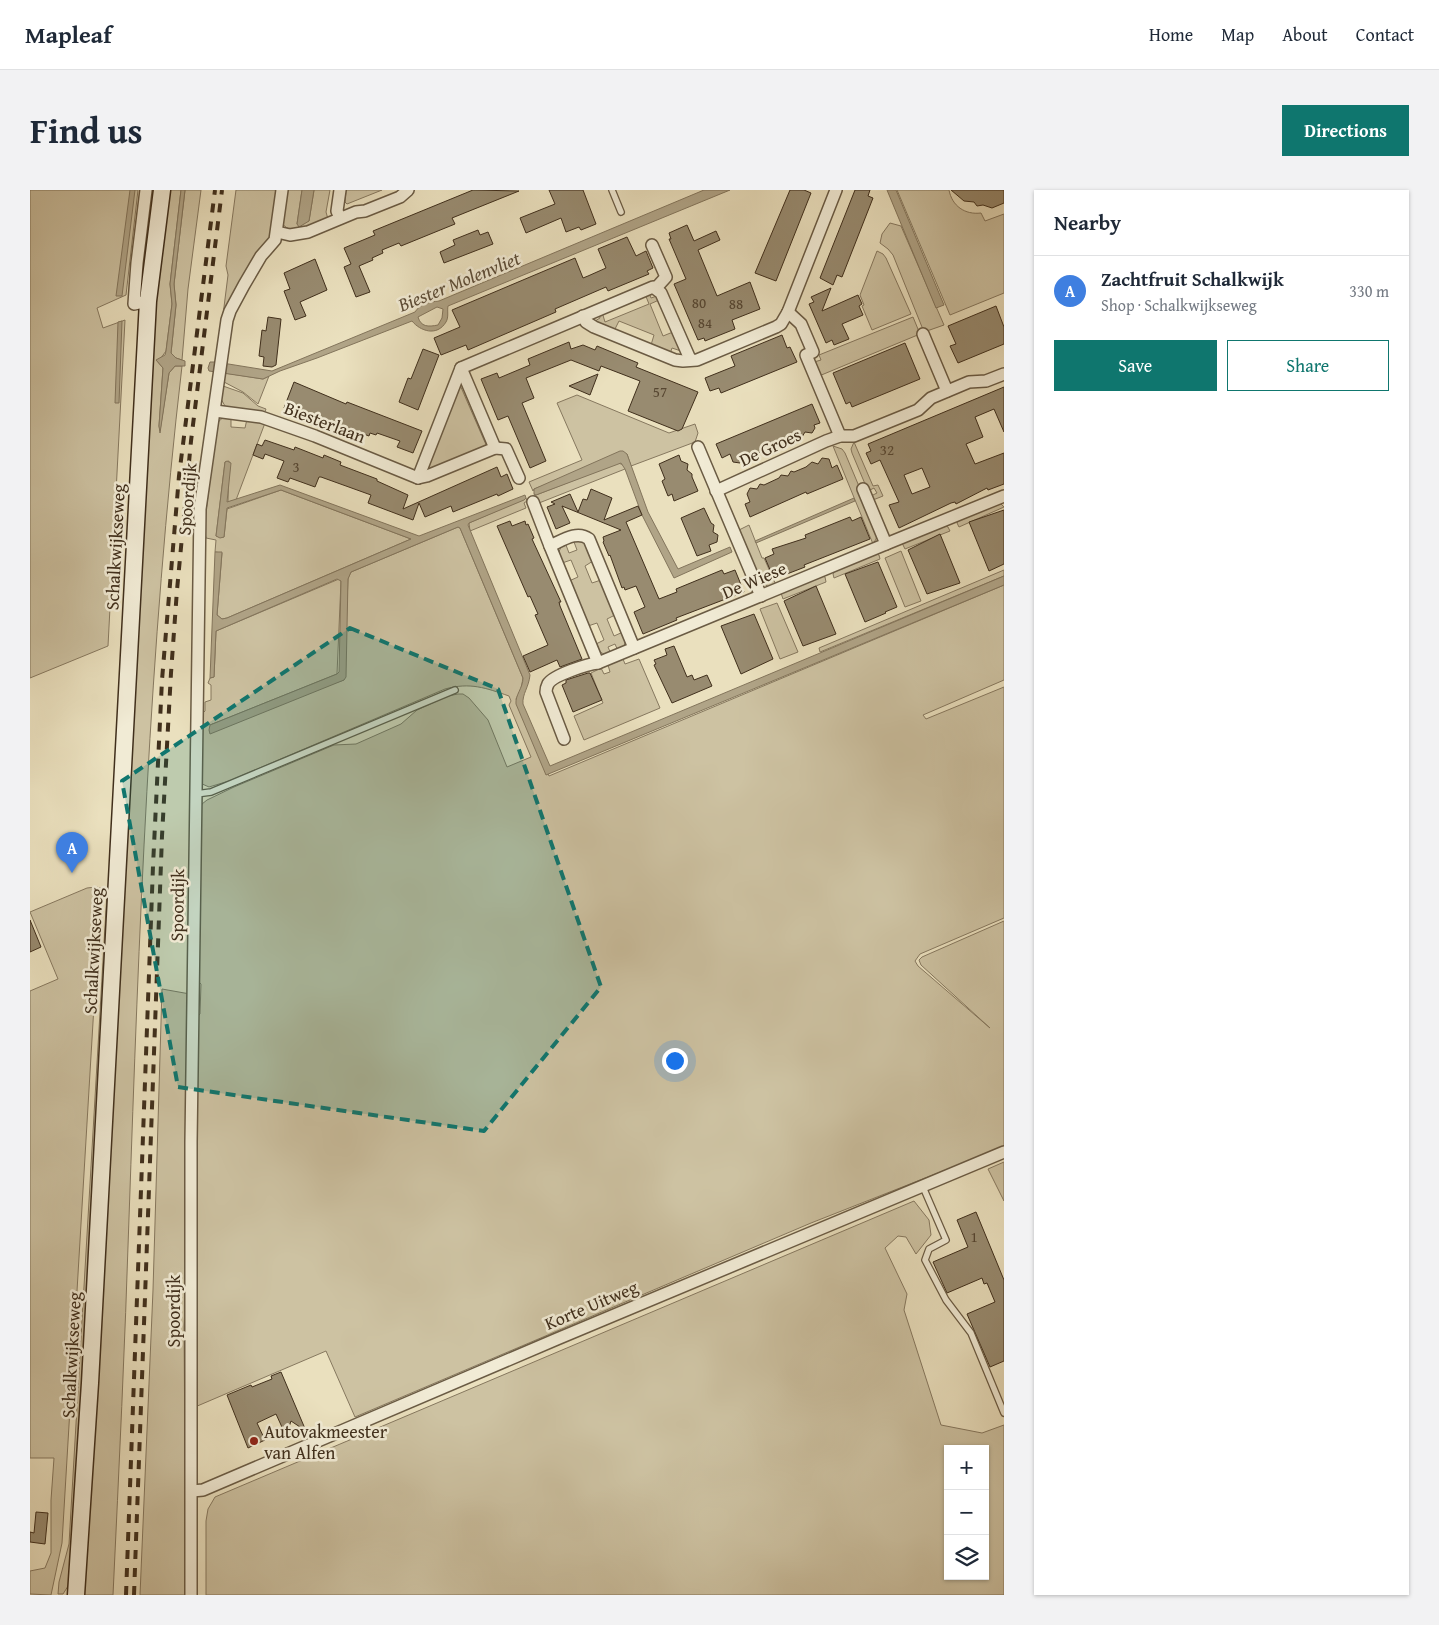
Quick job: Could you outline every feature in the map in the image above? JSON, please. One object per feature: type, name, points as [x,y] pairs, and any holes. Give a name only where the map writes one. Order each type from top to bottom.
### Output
[{"type":"street","name":"Schalkwijkseweg","points":[[141,303],[137,263],[146,190]]},
{"type":"street","name":"Schalkwijkseweg","points":[[76,1595],[91,1363],[141,303],[162,190]]},
{"type":"street","points":[[282,190],[277,232],[290,235],[299,235],[356,212],[365,211],[400,197],[408,190]]},
{"type":"street","points":[[340,190],[337,211],[340,218]]},
{"type":"street","points":[[583,316],[586,322],[594,327],[683,361],[697,360],[776,327],[781,324],[788,312],[836,190]]},
{"type":"street","name":"Spoordijk","points":[[191,1595],[190,1182],[200,509],[227,320],[230,311],[261,256],[275,240],[277,232]]},
{"type":"street","points":[[652,245],[666,277],[656,288]]},
{"type":"street","points":[[418,478],[461,368],[649,288],[656,288],[662,293],[690,360]]},
{"type":"street","points":[[788,312],[801,324],[813,352],[806,355],[840,436]]},
{"type":"street","points":[[923,334],[947,391]]},
{"type":"street","points":[[461,368],[495,448]]},
{"type":"street","name":"De Groes","points":[[716,491],[840,436],[854,436],[918,410],[931,398],[969,382],[986,382],[1004,374]]},
{"type":"street","name":"Biesterlaan","points":[[215,410],[261,417],[315,436],[418,478]]},
{"type":"street","points":[[698,446],[761,596]]},
{"type":"street","points":[[418,478],[495,448],[506,449],[519,478]]},
{"type":"street","points":[[864,489],[886,544]]},
{"type":"street","name":"De Wiese","points":[[564,739],[546,692],[547,685],[552,680],[590,664],[598,663],[1004,496]]},
{"type":"street","points":[[533,502],[598,663]]},
{"type":"street","points":[[550,546],[578,534],[584,535],[589,539],[634,648]]},
{"type":"street","name":"Korte Uitweg","points":[[192,1491],[203,1490],[529,1350],[1004,1152]]},
{"type":"lane","points":[[612,190],[621,212]]},
{"type":"lane","points":[[196,794],[211,792],[455,690]]},
{"type":"lane","points":[[923,1187],[946,1240],[929,1249],[925,1260],[946,1300],[970,1333],[1004,1413]]},
{"type":"highlighted area","points":[[350,628],[498,689],[601,987],[484,1131],[178,1087],[122,781]]},
{"type":"shaded area","points":[[30,190],[138,190],[126,295],[97,308],[103,328],[125,320],[108,646],[30,678]]},
{"type":"shaded area","points":[[130,190],[135,190],[122,296],[116,296]]},
{"type":"shaded area","points":[[167,190],[181,190],[170,284],[172,304],[166,351],[158,362],[163,368],[160,431],[169,373],[175,366],[182,366],[161,579],[141,898],[124,1359],[113,1595],[82,1595],[156,303]]},
{"type":"shaded area","points":[[181,190],[185,190],[174,284],[176,305],[171,353],[176,358],[185,361],[185,366],[175,366],[169,373],[160,433],[163,368],[156,360],[165,355],[166,351],[172,304],[170,284]]},
{"type":"shaded area","points":[[185,190],[201,190],[188,289],[182,360],[176,358],[171,353],[176,305],[174,284]]},
{"type":"shaded area","points":[[236,190],[277,190],[270,238],[220,339],[228,275],[226,266]]},
{"type":"shaded area","points":[[286,190],[302,190],[297,224],[309,221],[314,190],[330,190],[326,212],[328,219],[304,229],[292,230],[287,228],[282,223]]},
{"type":"shaded area","points":[[302,190],[314,190],[309,221],[299,227],[297,224]]},
{"type":"shaded area","points":[[346,190],[382,190],[347,204],[345,202]]},
{"type":"shaded area","points":[[704,190],[730,190],[448,306],[447,320],[438,330],[424,330],[412,321],[263,379],[209,371],[208,368],[210,362],[216,362],[272,371],[415,312],[425,304],[439,301]],"holes":[[[437,307],[443,309],[442,318],[438,325],[425,326],[418,317]]]},
{"type":"shaded area","points":[[887,190],[896,190],[944,305],[936,308]]},
{"type":"shaded area","points":[[897,190],[949,190],[956,205],[965,211],[981,213],[985,221],[1004,214],[1004,293],[950,315]]},
{"type":"shaded area","points":[[890,223],[901,226],[944,325],[924,332],[893,255],[880,243],[882,234]]},
{"type":"shaded area","points":[[877,251],[886,258],[911,314],[872,330],[862,306],[864,305],[860,295]]},
{"type":"shaded area","points":[[649,293],[651,298],[657,296],[659,300],[650,304],[663,336],[673,332],[681,351],[672,348],[670,354],[651,345],[654,335],[619,321],[614,331],[595,321],[600,318],[599,314],[602,312],[605,322],[649,304],[645,294]]},
{"type":"shaded area","points":[[913,317],[920,334],[819,376],[814,362],[821,360],[819,355]]},
{"type":"shaded area","points":[[122,321],[119,403],[115,403],[118,322]]},
{"type":"shaded area","points":[[225,373],[263,379],[269,376],[258,404],[243,392],[224,382]]},
{"type":"shaded area","points":[[460,385],[487,447],[429,469],[429,463]]},
{"type":"shaded area","points":[[223,386],[243,393],[258,406],[266,409],[264,414],[225,406],[221,399]]},
{"type":"shaded area","points":[[577,395],[669,433],[695,424],[698,433],[695,442],[631,466],[627,454],[533,491],[529,482],[582,460],[557,403]]},
{"type":"shaded area","points":[[225,416],[231,417],[231,427],[245,428],[247,419],[265,423],[236,500],[228,502],[229,461],[225,462],[216,536],[224,537],[227,509],[281,490],[411,539],[222,619],[217,615],[222,553],[215,552],[216,540],[206,538],[204,527],[217,426],[219,421]]},
{"type":"shaded area","points":[[854,442],[873,486],[878,485],[883,496],[873,500],[871,496],[877,493],[874,488],[868,491],[852,453],[851,449]]},
{"type":"shaded area","points":[[833,446],[842,449],[845,453],[861,491],[877,535],[873,544]]},
{"type":"shaded area","points":[[620,451],[627,454],[648,512],[678,569],[730,547],[732,552],[674,578],[642,515],[621,463],[536,495],[534,494],[534,489]]},
{"type":"shaded area","points":[[225,462],[231,463],[227,502],[280,485],[419,536],[525,495],[526,498],[524,500],[468,525],[530,675],[523,704],[550,766],[1004,576],[1004,585],[546,775],[516,704],[523,678],[458,527],[351,572],[348,579],[346,677],[344,680],[210,734],[210,725],[339,672],[341,581],[337,579],[216,631],[214,677],[210,678],[215,552],[222,552],[217,615],[222,619],[411,539],[281,490],[227,508],[224,537],[220,538],[216,536]]},
{"type":"shaded area","points":[[618,463],[624,465],[625,469],[539,503],[534,494],[536,495]]},
{"type":"shaded area","points":[[526,498],[527,501],[524,503],[526,508],[470,531],[469,523]]},
{"type":"shaded area","points":[[854,498],[855,501],[756,543],[755,541]]},
{"type":"shaded area","points":[[1000,503],[1004,507],[959,527],[957,523],[959,520]]},
{"type":"shaded area","points":[[749,525],[762,558],[764,558],[776,585],[769,587],[761,582],[739,530]]},
{"type":"shaded area","points":[[946,526],[950,531],[905,549],[902,543]]},
{"type":"shaded area","points":[[458,527],[523,678],[521,689],[516,699],[549,776],[1004,585],[1004,680],[923,715],[926,719],[1004,687],[1004,918],[920,954],[915,961],[918,966],[990,1028],[921,965],[919,960],[1004,921],[1004,1147],[811,1223],[355,1417],[326,1351],[195,1407],[193,1341],[197,1337],[197,1306],[193,1303],[196,1018],[200,1014],[201,984],[197,980],[199,812],[202,804],[234,787],[334,745],[356,744],[401,724],[417,710],[448,696],[458,694],[463,694],[469,698],[488,720],[507,767],[531,757],[509,705],[511,701],[509,696],[485,688],[462,686],[445,689],[229,781],[209,787],[200,783],[201,715],[205,711],[205,702],[211,700],[211,685],[208,683],[210,678],[214,677],[216,631],[339,579],[341,581],[337,674],[210,725],[344,680],[348,578],[351,572]]},
{"type":"shaded area","points":[[578,540],[586,544],[593,561],[585,566],[592,583],[601,580],[615,615],[607,619],[614,636],[623,632],[624,635],[624,645],[618,651],[615,644],[608,647],[611,654],[605,654],[598,649],[596,644],[604,640],[597,623],[588,626],[569,581],[578,577],[571,560],[562,563],[558,554],[561,547],[566,545],[569,553],[577,550],[574,542]]},
{"type":"shaded area","points":[[901,551],[921,601],[905,607],[885,558]]},
{"type":"shaded area","points":[[876,554],[879,555],[880,559],[834,578],[833,574],[835,571]]},
{"type":"shaded area","points":[[1004,570],[1004,576],[820,652],[819,648]]},
{"type":"shaded area","points":[[822,576],[825,577],[826,582],[783,599],[781,593]]},
{"type":"shaded area","points":[[777,603],[798,652],[780,659],[760,609]]},
{"type":"shaded area","points":[[623,659],[625,664],[639,659],[660,708],[584,740],[574,716],[603,703],[591,673],[601,668],[604,674],[610,672],[608,665]]},
{"type":"shaded area","points":[[87,888],[101,888],[62,1543],[51,1595],[30,1594],[30,1571],[45,1568],[51,1553],[51,1500],[54,1458],[30,1458],[30,991],[58,979],[30,912]]},
{"type":"shaded area","points":[[107,892],[110,898],[70,1583],[63,1594],[58,1594],[59,1582],[69,1544]]},
{"type":"shaded area","points":[[162,989],[190,994],[184,1326],[186,1595],[140,1595],[153,1290]]},
{"type":"shaded area","points":[[1004,1162],[1004,1201],[988,1169]]},
{"type":"shaded area","points":[[914,1201],[929,1220],[931,1235],[916,1254],[906,1237],[898,1236],[885,1248],[907,1294],[904,1310],[941,1425],[982,1433],[1004,1425],[1004,1595],[206,1595],[206,1521],[208,1509],[215,1497]]},
{"type":"building","points":[[473,190],[519,191],[452,218],[455,224],[401,246],[399,243],[382,250],[383,253],[372,258],[373,260],[359,266],[370,292],[356,297],[344,267],[351,264],[344,248],[375,235],[373,231]]},
{"type":"building","points":[[549,190],[583,190],[596,224],[581,230],[579,227],[566,232],[561,218],[526,233],[520,218],[555,204]]},
{"type":"building","points":[[790,190],[804,190],[811,193],[776,281],[755,273]]},
{"type":"building","points":[[855,190],[870,190],[868,196],[873,198],[842,277],[837,275],[833,285],[820,278]]},
{"type":"building","points":[[951,190],[1004,190],[1004,203],[992,208],[983,205],[977,206],[974,202],[964,201]]},
{"type":"building","points":[[687,225],[694,241],[716,231],[720,240],[698,250],[717,296],[750,282],[760,309],[732,320],[735,329],[705,341],[704,338],[698,340],[674,284],[686,279],[669,239],[671,239],[669,233]]},
{"type":"building","points":[[478,230],[480,235],[488,232],[493,244],[444,263],[440,252],[455,245],[453,240]]},
{"type":"building","points":[[627,237],[636,256],[646,251],[653,268],[647,271],[649,274],[608,291],[606,287],[555,309],[556,312],[468,350],[466,345],[441,355],[434,338],[460,327],[452,310],[575,258],[583,278],[588,276],[606,268],[598,249]]},
{"type":"building","points":[[315,259],[327,290],[300,302],[306,316],[295,320],[284,291],[290,289],[284,273]]},
{"type":"building","points":[[831,288],[822,311],[858,295],[862,304],[859,306],[863,315],[842,324],[849,339],[834,345],[832,340],[826,343],[809,304],[814,302],[811,297]]},
{"type":"building","points":[[996,306],[1004,327],[1004,344],[958,363],[950,346],[956,344],[948,326]]},
{"type":"building","points":[[268,317],[281,319],[276,365],[272,367],[263,366],[264,357],[259,356],[262,330],[266,331]]},
{"type":"building","points":[[782,335],[787,348],[790,347],[797,362],[721,393],[719,388],[710,391],[705,378],[735,366],[731,356]]},
{"type":"building","points":[[569,342],[571,349],[583,345],[595,350],[597,346],[638,363],[636,367],[698,392],[682,429],[678,431],[628,411],[640,381],[601,366],[599,371],[571,360],[526,378],[534,398],[522,403],[546,461],[530,468],[508,416],[498,420],[481,379],[497,373],[499,378],[530,365],[528,359]]},
{"type":"building","points":[[905,343],[920,379],[852,407],[850,402],[846,404],[833,373]]},
{"type":"building","points":[[423,349],[439,355],[418,410],[399,402],[408,378],[411,379]]},
{"type":"building","points":[[598,374],[590,395],[569,386]]},
{"type":"building","points":[[294,382],[346,404],[347,402],[422,431],[413,453],[397,447],[400,441],[377,433],[376,435],[370,433],[369,436],[316,416],[314,420],[284,408]]},
{"type":"building","points":[[1004,387],[1004,432],[994,409],[975,417],[983,437],[966,444],[975,464],[1004,453],[1004,484],[988,490],[987,488],[956,504],[955,502],[951,503],[899,528],[889,505],[899,502],[880,460],[871,464],[866,453],[871,451],[868,444]],"holes":[[[922,468],[930,487],[912,494],[904,475]]]},
{"type":"building","points":[[812,404],[820,423],[814,425],[815,428],[812,433],[805,432],[802,437],[783,443],[781,446],[774,445],[771,450],[767,449],[752,456],[750,459],[744,458],[740,463],[733,462],[730,454],[722,458],[716,444]]},
{"type":"building","points":[[265,440],[294,450],[295,447],[323,458],[324,455],[341,462],[340,465],[377,479],[377,481],[408,495],[403,509],[497,467],[501,477],[507,474],[513,489],[453,512],[451,506],[425,517],[419,503],[413,520],[368,503],[371,495],[321,477],[319,477],[315,487],[290,478],[288,482],[277,478],[284,461],[265,454],[263,459],[253,455],[257,444],[262,446]]},
{"type":"building","points":[[679,455],[681,461],[688,464],[687,470],[692,474],[698,491],[674,501],[672,494],[668,496],[662,481],[665,479],[659,464]]},
{"type":"building","points":[[822,458],[829,459],[832,468],[837,465],[843,479],[807,494],[806,492],[750,517],[745,504],[750,502],[747,494],[750,488],[757,489],[760,484],[764,485],[779,478],[781,475],[788,476],[791,471],[794,472],[806,467],[812,462],[818,464]]},
{"type":"building","points":[[591,489],[612,498],[604,520],[638,506],[642,515],[626,522],[659,599],[677,592],[676,589],[722,570],[724,574],[735,570],[744,592],[676,618],[677,620],[643,634],[634,612],[645,607],[636,586],[625,590],[624,587],[622,588],[610,555],[603,542],[603,537],[621,530],[562,506],[570,523],[556,529],[547,507],[555,504],[551,502],[570,494],[578,512],[583,499],[587,500]]},
{"type":"building","points":[[704,508],[711,523],[714,525],[713,532],[718,535],[717,542],[709,545],[711,551],[697,556],[681,518]]},
{"type":"building","points":[[1004,510],[1004,564],[989,571],[969,522]]},
{"type":"building","points":[[850,517],[852,521],[861,517],[870,539],[774,579],[765,558],[774,554],[772,549],[806,538],[805,535]]},
{"type":"building","points":[[510,521],[512,526],[525,521],[526,525],[528,524],[534,538],[532,539],[561,602],[559,602],[560,606],[582,659],[560,667],[557,660],[530,672],[523,656],[548,645],[535,615],[538,614],[530,596],[528,597],[497,526]]},
{"type":"building","points":[[940,534],[960,583],[927,594],[908,550]]},
{"type":"building","points":[[878,562],[897,607],[865,622],[845,574]]},
{"type":"building","points":[[816,586],[836,634],[803,646],[784,601]]},
{"type":"building","points":[[754,614],[773,659],[741,674],[721,626]]},
{"type":"building","points":[[674,646],[687,677],[692,675],[694,680],[707,675],[712,686],[672,703],[654,665],[656,664],[654,660],[667,655],[665,649]]},
{"type":"building","points":[[590,673],[602,700],[573,712],[562,685],[566,683],[566,680]]},
{"type":"building","points":[[30,920],[41,947],[30,952]]},
{"type":"building","points":[[976,1212],[1004,1280],[1004,1361],[990,1367],[967,1314],[995,1302],[987,1283],[984,1284],[982,1278],[947,1293],[933,1262],[968,1247],[957,1220]]},
{"type":"building","points":[[281,1372],[306,1431],[291,1421],[286,1436],[276,1414],[257,1423],[265,1440],[248,1448],[227,1395],[272,1379],[271,1376]]},
{"type":"building","points":[[36,1512],[48,1513],[45,1544],[30,1542],[30,1532],[34,1533]]},
{"type":"railway","points":[[126,1595],[153,866],[162,680],[179,476],[215,190]]},
{"type":"railway","points":[[134,1595],[162,836],[171,673],[191,441],[222,190]]},
{"type":"place","name":"Zachtfruit Schalkwijk","points":[[72,873]]},
{"type":"place","name":"Autovakmeester van Alfen","points":[[254,1441]]},
{"type":"water label","name":"Biester Molenvliet","points":[[459,281]]}]
